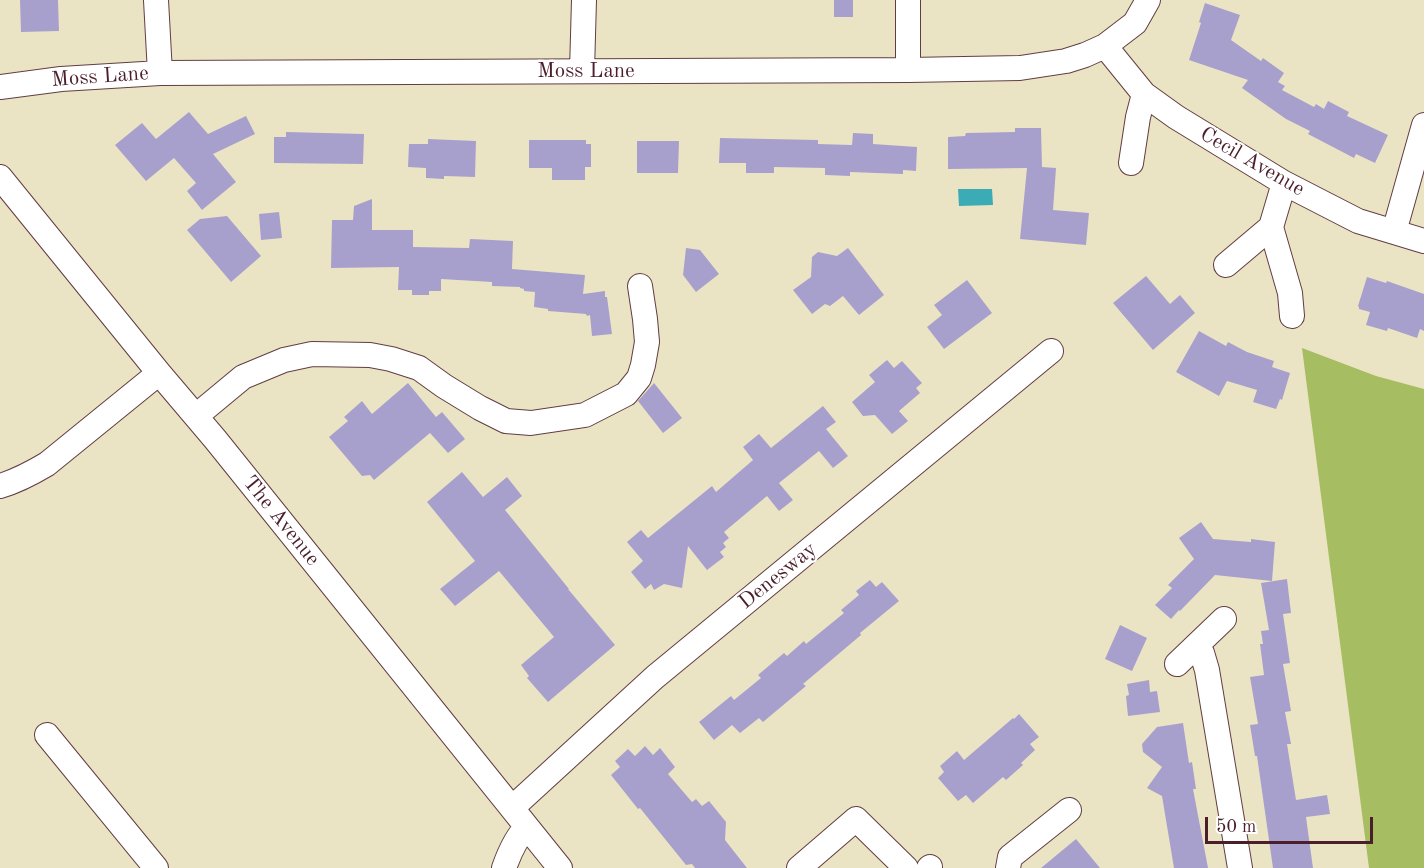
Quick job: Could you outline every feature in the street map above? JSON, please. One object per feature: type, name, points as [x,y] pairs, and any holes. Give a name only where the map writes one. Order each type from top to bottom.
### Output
[{"type":"street","points":[[156,0],[160,73]]},
{"type":"street","points":[[582,71],[584,0]]},
{"type":"street","points":[[908,0],[908,70]]},
{"type":"street","name":"Moss Lane","points":[[0,87],[61,79],[160,73],[1020,68],[1066,61],[1105,46],[1135,23],[1148,0]]},
{"type":"street","name":"Cecil Avenue","points":[[1105,46],[1144,94],[1176,117],[1284,183],[1358,221],[1424,242]]},
{"type":"street","points":[[1131,163],[1144,94]]},
{"type":"street","points":[[1394,232],[1424,125]]},
{"type":"street","name":"The Avenue","points":[[0,177],[560,868]]},
{"type":"street","points":[[1284,183],[1272,227],[1290,293],[1292,316]]},
{"type":"street","points":[[1226,265],[1272,227]]},
{"type":"street","points":[[196,416],[243,377],[284,360],[312,354],[370,355],[419,368],[480,408],[506,421],[531,423],[585,415],[626,394],[639,378],[647,342],[640,286]]},
{"type":"street","name":"Denesway","points":[[512,808],[655,677],[1051,351]]},
{"type":"street","points":[[0,486],[11,483],[47,464],[159,373]]},
{"type":"street","points":[[1177,664],[1224,619]]},
{"type":"street","points":[[1197,645],[1208,670],[1240,868]]},
{"type":"street","points":[[46,735],[156,868]]},
{"type":"street","points":[[1008,868],[1010,857],[1069,810]]},
{"type":"street","points":[[799,868],[856,819],[906,868]]},
{"type":"street","points":[[504,868],[522,831],[527,827]]},
{"type":"green space","points":[[1302,348],[1376,376],[1424,389],[1424,868],[1369,868]]},
{"type":"water","points":[[958,189],[992,189],[993,205],[959,206]]},
{"type":"building","points":[[20,0],[58,0],[59,31],[21,32]]},
{"type":"building","points":[[834,0],[853,0],[853,17],[834,17]]},
{"type":"building","points":[[1205,3],[1240,15],[1231,40],[1261,61],[1263,58],[1284,73],[1278,82],[1285,86],[1282,90],[1314,107],[1316,104],[1324,109],[1328,101],[1349,112],[1347,116],[1388,135],[1375,163],[1356,154],[1354,158],[1308,134],[1310,131],[1286,119],[1242,88],[1248,80],[1189,60]]},
{"type":"building","points":[[189,112],[208,134],[246,116],[255,134],[213,154],[236,182],[202,210],[187,191],[196,183],[174,158],[146,181],[115,145],[142,123],[156,139]]},
{"type":"building","points":[[1015,128],[1041,128],[1042,167],[1056,168],[1053,210],[1089,213],[1086,245],[1020,239],[1027,168],[948,169],[948,137],[965,136],[966,133],[1015,132]]},
{"type":"building","points":[[286,132],[364,134],[363,164],[274,163],[274,137],[286,137]]},
{"type":"building","points":[[853,133],[873,134],[873,144],[917,147],[916,171],[903,170],[903,174],[850,172],[850,176],[825,175],[825,168],[774,167],[774,173],[746,173],[746,163],[719,163],[720,138],[818,140],[818,144],[852,145]]},
{"type":"building","points":[[428,139],[476,141],[475,177],[426,178],[426,168],[408,167],[409,144],[428,144]]},
{"type":"building","points":[[529,140],[586,140],[586,144],[591,144],[591,167],[585,167],[585,180],[552,180],[552,168],[529,168]]},
{"type":"building","points":[[637,141],[679,141],[678,173],[637,173]]},
{"type":"building","points":[[372,199],[372,230],[413,230],[413,247],[469,248],[470,239],[513,241],[512,269],[585,275],[583,294],[605,291],[612,334],[592,336],[590,315],[548,311],[548,309],[534,307],[535,292],[524,291],[520,287],[492,286],[492,282],[441,279],[441,291],[429,291],[429,295],[412,295],[412,290],[398,290],[399,267],[331,268],[332,220],[353,220],[354,206]]},
{"type":"building","points":[[279,212],[282,238],[261,240],[259,214]]},
{"type":"building","points":[[227,216],[261,256],[231,282],[187,230],[200,219]]},
{"type":"building","points":[[686,248],[700,250],[719,274],[696,292],[683,275]]},
{"type":"building","points":[[848,248],[884,295],[859,315],[843,296],[830,306],[825,304],[812,314],[793,290],[811,277],[812,257],[818,252],[837,256]]},
{"type":"building","points":[[1146,276],[1170,304],[1180,295],[1195,313],[1153,350],[1113,303]]},
{"type":"building","points":[[1367,277],[1386,283],[1387,281],[1424,294],[1424,331],[1420,329],[1417,338],[1388,328],[1387,331],[1366,325],[1370,312],[1359,309],[1358,306]]},
{"type":"building","points":[[967,280],[992,313],[944,349],[927,327],[942,315],[934,305]]},
{"type":"building","points":[[1199,331],[1226,346],[1228,342],[1247,352],[1274,361],[1272,367],[1290,373],[1282,400],[1280,399],[1276,409],[1253,402],[1257,390],[1227,381],[1219,396],[1176,372]]},
{"type":"building","points":[[887,360],[894,368],[902,361],[922,383],[916,388],[920,393],[899,411],[908,421],[892,434],[875,415],[863,416],[852,402],[875,382],[869,375]]},
{"type":"building","points":[[408,383],[436,417],[442,412],[465,439],[448,453],[430,433],[374,480],[370,475],[362,476],[329,437],[348,421],[344,417],[362,401],[372,414]]},
{"type":"building","points":[[654,383],[682,418],[663,433],[638,401]]},
{"type":"building","points":[[823,406],[836,422],[826,429],[848,456],[833,468],[819,451],[779,483],[793,500],[779,511],[767,496],[724,532],[729,538],[723,543],[726,547],[720,552],[724,557],[707,570],[688,546],[682,588],[664,584],[654,590],[651,584],[645,589],[631,572],[643,561],[627,542],[641,530],[648,538],[712,486],[716,492],[753,460],[743,447],[759,434],[771,448]]},
{"type":"building","points":[[462,472],[483,497],[507,477],[522,496],[505,510],[615,645],[548,702],[527,678],[529,676],[521,665],[554,637],[499,571],[455,606],[440,589],[475,561],[427,502]]},
{"type":"building","points":[[1201,522],[1213,539],[1251,542],[1251,539],[1275,542],[1272,581],[1215,575],[1171,619],[1155,605],[1172,588],[1168,585],[1194,559],[1179,538]]},
{"type":"building","points":[[1287,579],[1291,613],[1283,614],[1290,663],[1283,664],[1291,711],[1285,712],[1291,744],[1287,744],[1296,800],[1327,795],[1330,814],[1306,817],[1313,868],[1273,868],[1257,756],[1255,756],[1250,725],[1258,724],[1250,677],[1264,675],[1260,644],[1263,644],[1261,631],[1269,630],[1261,583]]},
{"type":"building","points":[[870,580],[876,587],[882,582],[899,601],[860,633],[861,635],[803,684],[806,686],[763,722],[759,718],[740,733],[732,725],[714,740],[699,722],[731,696],[734,700],[761,678],[758,675],[784,653],[787,656],[804,641],[806,644],[844,613],[841,610],[859,595],[856,591]]},
{"type":"building","points":[[1120,625],[1147,638],[1132,671],[1105,659]]},
{"type":"building","points":[[1149,680],[1150,692],[1157,691],[1160,712],[1128,716],[1127,684]]},
{"type":"building","points":[[1019,714],[1039,737],[1030,744],[1035,750],[1006,780],[1003,777],[973,803],[966,795],[958,801],[938,778],[944,772],[940,766],[957,751],[964,760]]},
{"type":"building","points":[[1183,723],[1189,763],[1192,762],[1196,789],[1193,789],[1208,868],[1174,868],[1162,796],[1147,788],[1162,767],[1143,752],[1142,744],[1157,727]]},
{"type":"building","points":[[645,746],[653,755],[660,748],[675,767],[668,774],[692,802],[696,799],[702,806],[709,801],[726,822],[725,840],[747,868],[695,868],[692,864],[686,865],[640,808],[638,809],[611,775],[620,767],[615,761],[628,749],[635,756]]},
{"type":"building","points":[[1076,839],[1100,868],[1041,868]]}]
